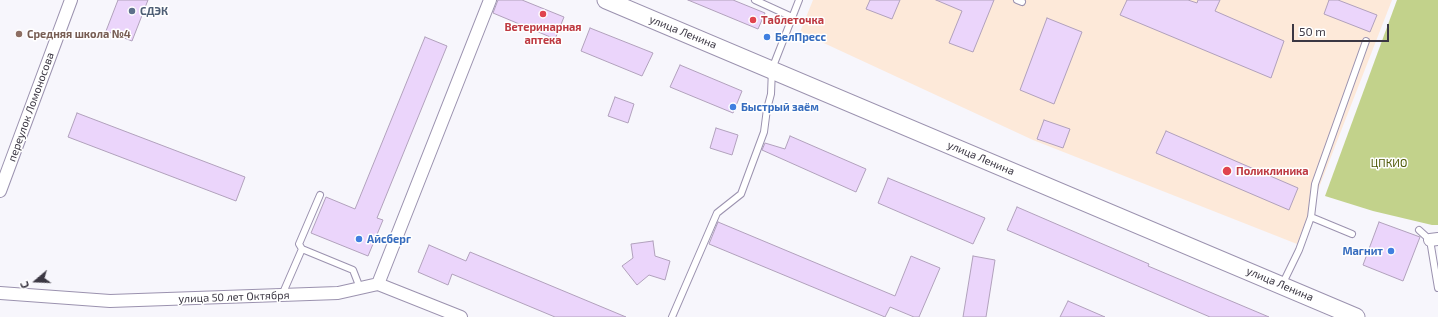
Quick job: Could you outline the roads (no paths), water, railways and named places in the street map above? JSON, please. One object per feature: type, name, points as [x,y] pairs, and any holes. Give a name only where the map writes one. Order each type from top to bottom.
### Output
[{"type":"street","name":"переулок Ломоносова","points":[[0,191],[71,0]]},
{"type":"street","points":[[461,317],[378,284],[490,0]]},
{"type":"street","name":"улица Ленина","points":[[606,0],[1356,317]]},
{"type":"street","name":"улица 50 лет Октября","points":[[0,293],[110,301],[338,293],[378,284]]},
{"type":"lane","points":[[755,0],[792,17]]},
{"type":"lane","points":[[672,317],[717,213],[741,194],[764,132],[767,109],[771,94],[772,69],[799,0]]},
{"type":"lane","points":[[1282,285],[1299,250],[1311,217],[1315,184],[1366,41]]},
{"type":"lane","points":[[320,195],[299,244],[302,249],[353,270],[360,288]]},
{"type":"lane","points":[[1311,217],[1352,234]]},
{"type":"lane","points":[[1419,230],[1434,240],[1438,288]]},
{"type":"lane","points":[[282,295],[302,249]]},
{"type":"place","name":"СДЭК","points":[[132,11]]},
{"type":"place","name":"Ветеринарная аптека","points":[[543,14]]},
{"type":"place","name":"Таблеточка","points":[[753,20]]},
{"type":"place","name":"Средняя школа №4","points":[[19,34]]},
{"type":"place","name":"БелПресс","points":[[767,37]]},
{"type":"place","name":"Быстрый заём","points":[[733,107]]},
{"type":"place","name":"Поликлиника","points":[[1227,171]]},
{"type":"place","name":"Айсберг","points":[[359,239]]},
{"type":"place","name":"Магнит","points":[[1391,251]]},
{"type":"park label","name":"ЦПКИО","points":[[1389,163]]}]
